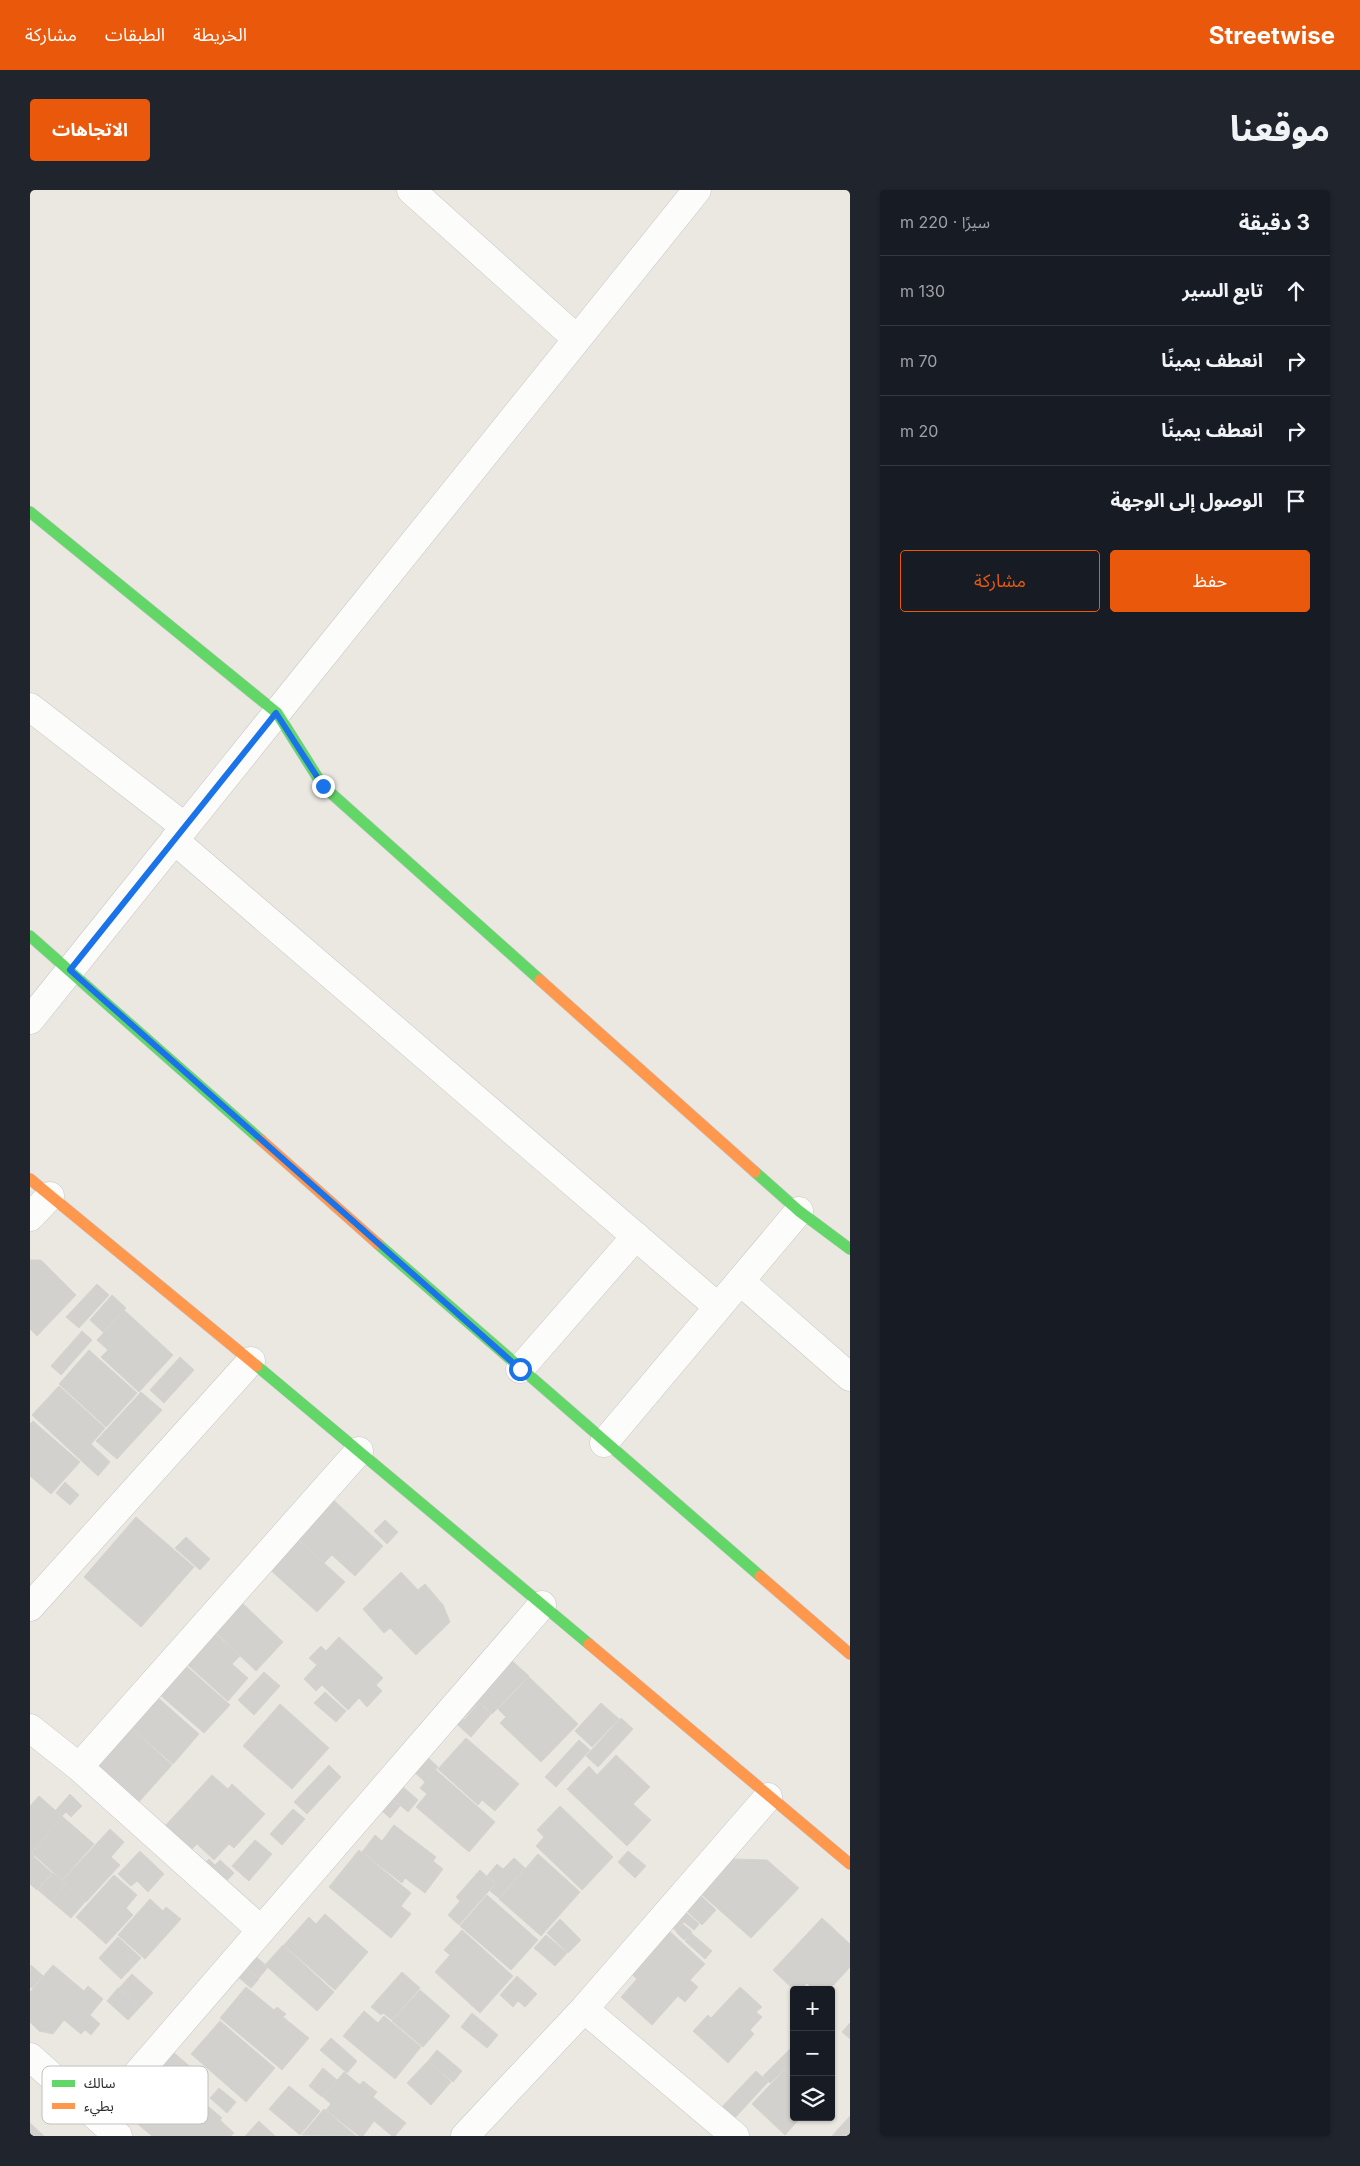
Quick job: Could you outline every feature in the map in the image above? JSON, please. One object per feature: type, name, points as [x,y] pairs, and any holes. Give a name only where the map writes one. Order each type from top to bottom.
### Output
[{"type":"street","points":[[411,190],[577,339]]},
{"type":"street","points":[[30,1020],[697,190]]},
{"type":"street","points":[[30,512],[276,713],[323,786],[799,1211],[850,1250]]},
{"type":"street","points":[[30,707],[179,834],[718,1307]]},
{"type":"street","points":[[30,936],[604,1443],[850,1654]]},
{"type":"street","points":[[30,1179],[251,1361],[850,1864]]},
{"type":"street","points":[[30,1217],[50,1196]]},
{"type":"street","points":[[604,1443],[799,1211]]},
{"type":"street","points":[[520,1369],[636,1236]]},
{"type":"street","points":[[740,1281],[850,1377]]},
{"type":"street","points":[[30,1606],[251,1361]]},
{"type":"street","points":[[78,1767],[358,1451]]},
{"type":"street","points":[[156,2066],[261,1930],[542,1605]]},
{"type":"street","points":[[30,1728],[78,1767],[261,1930]]},
{"type":"street","points":[[465,2136],[584,2009],[768,1797]]},
{"type":"street","points":[[584,2009],[735,2136]]},
{"type":"street","points":[[30,2057],[42,2068]]},
{"type":"building","points":[[30,1260],[41,1260],[76,1295],[37,1336],[30,1329]]},
{"type":"building","points":[[97,1284],[109,1295],[79,1328],[66,1317]]},
{"type":"building","points":[[112,1295],[126,1308],[103,1332],[90,1320]]},
{"type":"building","points":[[124,1310],[173,1355],[139,1392],[101,1357],[108,1350],[97,1340]]},
{"type":"building","points":[[82,1331],[92,1340],[61,1375],[51,1366]]},
{"type":"building","points":[[89,1350],[137,1393],[106,1427],[59,1384]]},
{"type":"building","points":[[180,1357],[194,1370],[164,1403],[150,1390]]},
{"type":"building","points":[[59,1386],[105,1428],[91,1444],[110,1462],[98,1476],[32,1415]]},
{"type":"building","points":[[141,1392],[162,1410],[117,1459],[96,1441]]},
{"type":"building","points":[[33,1421],[80,1462],[51,1494],[30,1476],[30,1424]]},
{"type":"building","points":[[65,1482],[79,1495],[70,1505],[56,1493]]},
{"type":"building","points":[[327,1494],[383,1546],[355,1576],[332,1555],[324,1563],[292,1533]]},
{"type":"building","points":[[136,1517],[194,1567],[141,1627],[84,1577]]},
{"type":"building","points":[[385,1520],[398,1532],[387,1544],[374,1531]]},
{"type":"building","points":[[294,1536],[345,1582],[317,1612],[266,1566]]},
{"type":"building","points":[[186,1537],[210,1559],[200,1570],[175,1548]]},
{"type":"building","points":[[401,1572],[418,1590],[425,1584],[443,1605],[450,1622],[416,1655],[390,1628],[384,1633],[363,1609]]},
{"type":"building","points":[[237,1598],[283,1642],[256,1671],[210,1627]]},
{"type":"building","points":[[207,1626],[240,1656],[232,1664],[248,1678],[228,1701],[179,1657]]},
{"type":"building","points":[[339,1637],[383,1678],[376,1685],[382,1691],[367,1707],[359,1698],[348,1710],[322,1685],[316,1691],[304,1679],[317,1665],[309,1658],[321,1646],[326,1651]]},
{"type":"building","points":[[177,1658],[230,1705],[204,1733],[151,1687]]},
{"type":"building","points":[[511,1660],[529,1676],[492,1714],[479,1702],[464,1718],[445,1700]]},
{"type":"building","points":[[264,1672],[280,1686],[254,1715],[238,1700]]},
{"type":"building","points":[[529,1677],[578,1724],[541,1762],[500,1723],[506,1717],[498,1709]]},
{"type":"building","points":[[148,1689],[199,1734],[173,1764],[121,1719]]},
{"type":"building","points":[[325,1692],[346,1711],[336,1722],[314,1703]]},
{"type":"building","points":[[479,1703],[491,1714],[471,1737],[448,1716],[453,1710],[464,1720]]},
{"type":"building","points":[[601,1703],[619,1719],[592,1747],[575,1731]]},
{"type":"building","points":[[280,1704],[329,1748],[292,1789],[243,1746]]},
{"type":"building","points":[[621,1718],[633,1729],[598,1767],[586,1756]]},
{"type":"building","points":[[122,1720],[172,1765],[138,1803],[83,1764]]},
{"type":"building","points":[[466,1738],[519,1784],[495,1811],[482,1800],[478,1805],[438,1769]]},
{"type":"building","points":[[579,1740],[590,1750],[556,1787],[545,1777]]},
{"type":"building","points":[[421,1751],[438,1767],[425,1782],[412,1770]]},
{"type":"building","points":[[616,1755],[650,1787],[633,1804],[651,1820],[627,1846],[567,1789],[589,1766],[597,1775]]},
{"type":"building","points":[[329,1765],[341,1777],[307,1814],[294,1802]]},
{"type":"building","points":[[436,1770],[495,1822],[469,1852],[416,1807],[427,1794],[420,1788]]},
{"type":"building","points":[[212,1775],[228,1789],[232,1784],[265,1814],[234,1848],[229,1844],[214,1860],[197,1844],[191,1850],[165,1826]]},
{"type":"building","points":[[394,1779],[418,1800],[408,1812],[383,1791]]},
{"type":"building","points":[[383,1792],[400,1806],[390,1818],[373,1803]]},
{"type":"building","points":[[70,1794],[82,1806],[71,1817],[66,1812],[62,1816],[56,1810]]},
{"type":"building","points":[[39,1796],[63,1817],[31,1853],[34,1856],[30,1861],[30,1806]]},
{"type":"building","points":[[560,1806],[613,1857],[582,1890],[536,1846],[544,1837],[537,1830]]},
{"type":"building","points":[[293,1809],[305,1819],[282,1845],[270,1834]]},
{"type":"building","points":[[63,1817],[94,1844],[62,1880],[32,1853]]},
{"type":"building","points":[[394,1825],[436,1857],[433,1861],[443,1869],[425,1893],[405,1878],[402,1883],[362,1852],[375,1835],[382,1841]]},
{"type":"building","points":[[110,1829],[124,1842],[111,1857],[120,1865],[86,1902],[62,1881]]},
{"type":"building","points":[[255,1840],[272,1854],[249,1881],[232,1866]]},
{"type":"building","points":[[359,1850],[411,1893],[401,1906],[411,1914],[391,1938],[329,1887]]},
{"type":"building","points":[[140,1851],[164,1874],[148,1892],[137,1881],[131,1886],[118,1874]]},
{"type":"building","points":[[628,1851],[646,1866],[635,1878],[618,1862]]},
{"type":"building","points":[[538,1854],[580,1892],[541,1936],[499,1899]]},
{"type":"building","points":[[34,1857],[52,1873],[37,1890],[30,1884],[30,1861]]},
{"type":"building","points":[[514,1858],[525,1868],[499,1898],[490,1891],[496,1884],[487,1876],[497,1864],[503,1869]]},
{"type":"building","points":[[209,1859],[215,1865],[220,1860],[234,1873],[221,1887],[200,1868]]},
{"type":"building","points":[[732,1859],[767,1860],[799,1888],[751,1938],[699,1892]]},
{"type":"building","points":[[480,1870],[495,1884],[459,1925],[448,1915],[460,1901],[456,1897]]},
{"type":"building","points":[[53,1873],[66,1884],[51,1901],[38,1890]]},
{"type":"building","points":[[114,1875],[137,1895],[126,1908],[133,1915],[106,1944],[76,1917]]},
{"type":"building","points":[[683,1879],[716,1910],[702,1925],[669,1894]]},
{"type":"building","points":[[66,1885],[85,1902],[71,1918],[51,1901]]},
{"type":"building","points":[[487,1895],[538,1940],[511,1970],[460,1926]]},
{"type":"building","points":[[668,1896],[699,1924],[694,1930],[684,1922],[676,1931],[654,1912]]},
{"type":"building","points":[[150,1899],[163,1911],[166,1907],[181,1919],[145,1959],[118,1935]]},
{"type":"building","points":[[325,1914],[368,1952],[335,1990],[284,1945],[309,1917],[316,1924]]},
{"type":"building","points":[[822,1918],[850,1944],[850,1967],[833,1986],[810,1986],[807,1983],[804,1986],[790,1986],[773,1970]]},
{"type":"building","points":[[560,1919],[581,1940],[568,1953],[547,1933]]},
{"type":"building","points":[[683,1924],[692,1932],[684,1940],[676,1932]]},
{"type":"building","points":[[666,1928],[705,1964],[690,1980],[698,1987],[685,2002],[678,1996],[652,2025],[621,1997],[637,1979],[627,1970]]},
{"type":"building","points":[[462,1930],[513,1976],[480,2013],[435,1972],[450,1955],[444,1950]]},
{"type":"building","points":[[691,1933],[712,1951],[705,1959],[685,1941]]},
{"type":"building","points":[[546,1935],[567,1953],[555,1966],[534,1948]]},
{"type":"building","points":[[118,1937],[141,1958],[121,1979],[99,1958]]},
{"type":"building","points":[[283,1945],[334,1992],[317,2011],[265,1965]]},
{"type":"building","points":[[247,1949],[268,1967],[259,1978],[237,1960]]},
{"type":"building","points":[[237,1960],[259,1979],[251,1988],[229,1969]]},
{"type":"building","points":[[31,1965],[43,1976],[32,1988],[30,1987]]},
{"type":"building","points":[[53,1965],[84,1991],[88,1986],[103,1999],[90,2015],[100,2024],[91,2035],[85,2030],[81,2034],[64,2020],[53,2034],[39,2031],[30,2022],[30,1992]]},
{"type":"building","points":[[402,1972],[420,1988],[392,2020],[383,2013],[381,2015],[371,2007]]},
{"type":"building","points":[[132,1974],[153,1993],[140,2007],[119,1988]]},
{"type":"building","points":[[517,1976],[537,1994],[525,2007],[518,2001],[513,2007],[500,1995]]},
{"type":"building","points":[[246,1987],[274,2010],[277,2007],[286,2014],[283,2017],[309,2038],[282,2070],[220,2018]]},
{"type":"building","points":[[740,1987],[762,2007],[756,2012],[762,2017],[750,2030],[754,2034],[728,2063],[693,2031],[708,2015],[711,2018]]},
{"type":"building","points":[[118,1988],[140,2007],[128,2020],[107,2001]]},
{"type":"building","points":[[420,1990],[450,2016],[423,2047],[392,2021]]},
{"type":"building","points":[[364,2011],[378,2023],[384,2016],[421,2047],[395,2079],[343,2036]]},
{"type":"building","points":[[472,2013],[498,2035],[487,2048],[461,2027]]},
{"type":"building","points":[[220,2021],[275,2068],[246,2102],[208,2069],[208,2066],[205,2066],[191,2054]]},
{"type":"building","points":[[850,2023],[850,2039],[842,2032]]},
{"type":"building","points":[[331,2038],[357,2061],[347,2073],[320,2050]]},
{"type":"building","points":[[165,2045],[189,2066],[163,2066],[154,2058]]},
{"type":"building","points":[[790,2049],[790,2073],[785,2068],[770,2083],[763,2076]]},
{"type":"building","points":[[437,2050],[462,2071],[453,2082],[428,2061]]},
{"type":"building","points":[[428,2061],[451,2082],[431,2105],[407,2083]]},
{"type":"building","points":[[323,2068],[337,2080],[322,2097],[309,2086]]},
{"type":"building","points":[[785,2069],[790,2074],[790,2121],[797,2121],[785,2135],[752,2104]]},
{"type":"building","points":[[756,2071],[768,2082],[733,2120],[720,2109]]},
{"type":"building","points":[[344,2072],[360,2085],[363,2081],[377,2092],[373,2097],[406,2123],[395,2136],[392,2136],[374,2121],[363,2136],[359,2136],[326,2110],[331,2104],[323,2097]]},
{"type":"building","points":[[289,2086],[320,2111],[300,2135],[269,2109]]},
{"type":"building","points":[[219,2088],[236,2102],[227,2113],[210,2098]]},
{"type":"building","points":[[208,2106],[222,2118],[220,2120],[234,2133],[231,2136],[152,2136],[138,2124],[208,2124]]},
{"type":"building","points":[[324,2109],[356,2136],[302,2135]]},
{"type":"building","points":[[850,2116],[850,2136],[832,2136]]},
{"type":"building","points":[[259,2121],[275,2136],[245,2136]]},
{"type":"building","points":[[30,2123],[44,2136],[30,2136]]},
{"type":"traffic: fast","points":[[30,512],[277,713],[323,786],[540,980]]},
{"type":"traffic: fast","points":[[30,936],[261,1140]]},
{"type":"traffic: fast","points":[[755,1172],[799,1211],[850,1249]]},
{"type":"traffic: fast","points":[[378,1244],[760,1576]]},
{"type":"traffic: fast","points":[[257,1366],[589,1644]]},
{"type":"traffic: slow","points":[[540,980],[755,1172]]},
{"type":"traffic: slow","points":[[261,1140],[378,1244]]},
{"type":"traffic: slow","points":[[30,1179],[257,1366]]},
{"type":"traffic: slow","points":[[760,1576],[850,1654]]},
{"type":"traffic: slow","points":[[589,1644],[850,1864]]},
{"type":"route","points":[[323,786],[276,713],[70,970],[520,1369]]}]
